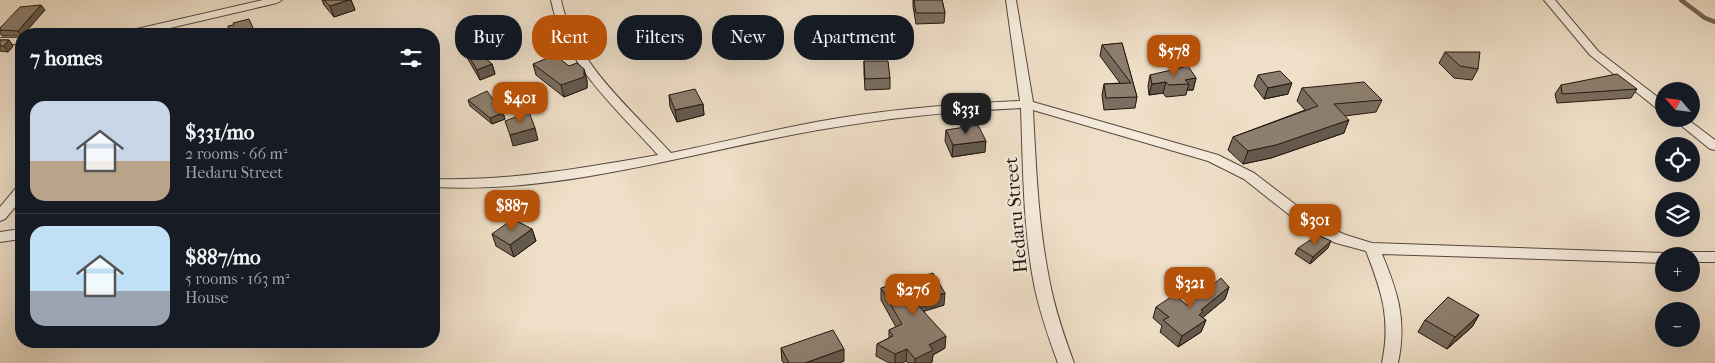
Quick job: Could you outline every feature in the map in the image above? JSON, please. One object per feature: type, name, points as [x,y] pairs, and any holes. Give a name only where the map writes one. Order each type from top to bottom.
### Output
[{"type":"street","points":[[154,28],[277,0]]},
{"type":"street","points":[[556,0],[559,14],[584,65],[668,158]]},
{"type":"street","name":"Hedaru Street","points":[[1011,0],[1026,104],[1030,184],[1041,279],[1056,336],[1066,363]]},
{"type":"street","points":[[1549,0],[1594,53],[1655,101]]},
{"type":"street","points":[[0,41],[15,42]]},
{"type":"street","points":[[440,182],[465,184],[533,180],[668,158],[817,126],[960,107],[1026,104],[1213,158],[1249,176],[1316,228],[1341,239],[1372,248],[1655,258]]},
{"type":"street","points":[[1690,128],[1715,146]]},
{"type":"street","points":[[0,216],[15,197]]},
{"type":"street","points":[[0,237],[15,235]]},
{"type":"street","points":[[1372,248],[1387,286],[1395,314],[1396,332],[1390,363]]},
{"type":"street","points":[[1700,257],[1715,257]]},
{"type":"building","points":[[324,0],[349,0],[330,6]]},
{"type":"building","points":[[914,0],[942,0],[945,13],[916,13]]},
{"type":"building","points":[[41,5],[21,28],[15,28],[15,31],[0,30],[0,28],[20,7]]},
{"type":"building","points":[[249,19],[253,28],[228,28],[228,26],[234,25],[233,23]]},
{"type":"building","points":[[0,40],[9,40],[4,46],[0,46]]},
{"type":"building","points":[[1122,43],[1137,97],[1106,98],[1104,84],[1131,83],[1102,45]]},
{"type":"building","points":[[1445,52],[1480,52],[1478,69],[1460,66]]},
{"type":"building","points":[[471,60],[487,60],[492,64],[477,70]]},
{"type":"building","points":[[543,60],[561,60],[569,66],[577,63],[584,69],[584,77],[561,85],[533,64]]},
{"type":"building","points":[[864,61],[888,61],[890,78],[865,79]]},
{"type":"building","points":[[1188,66],[1196,78],[1185,80],[1189,84],[1169,85],[1166,82],[1152,84],[1150,75]]},
{"type":"building","points":[[1280,71],[1292,83],[1268,88],[1258,75]]},
{"type":"building","points":[[1617,74],[1637,89],[1562,94],[1561,85]]},
{"type":"building","points":[[1364,82],[1382,100],[1334,104],[1349,120],[1276,145],[1248,151],[1233,137],[1318,106],[1302,88]]},
{"type":"building","points":[[695,89],[703,104],[675,110],[669,95]]},
{"type":"building","points":[[487,91],[503,113],[490,118],[468,100]]},
{"type":"building","points":[[529,112],[535,128],[510,135],[505,121]]},
{"type":"building","points":[[978,125],[986,141],[953,145],[946,130]]},
{"type":"building","points":[[513,219],[532,229],[510,245],[492,234]]},
{"type":"building","points":[[1318,235],[1331,241],[1313,257],[1298,248]]},
{"type":"building","points":[[933,273],[945,293],[915,302],[946,336],[929,345],[933,350],[915,359],[907,349],[895,354],[877,344],[893,336],[889,330],[902,324],[881,288]]},
{"type":"building","points":[[1221,278],[1229,287],[1201,310],[1203,312],[1199,315],[1206,320],[1182,336],[1163,320],[1169,317],[1156,307],[1174,295],[1187,305]]},
{"type":"building","points":[[1448,297],[1479,315],[1455,337],[1425,320]]},
{"type":"building","points":[[833,330],[844,349],[805,363],[789,363],[781,348]]},
{"type":"waterway","points":[[1681,0],[1705,18],[1715,22]]}]
